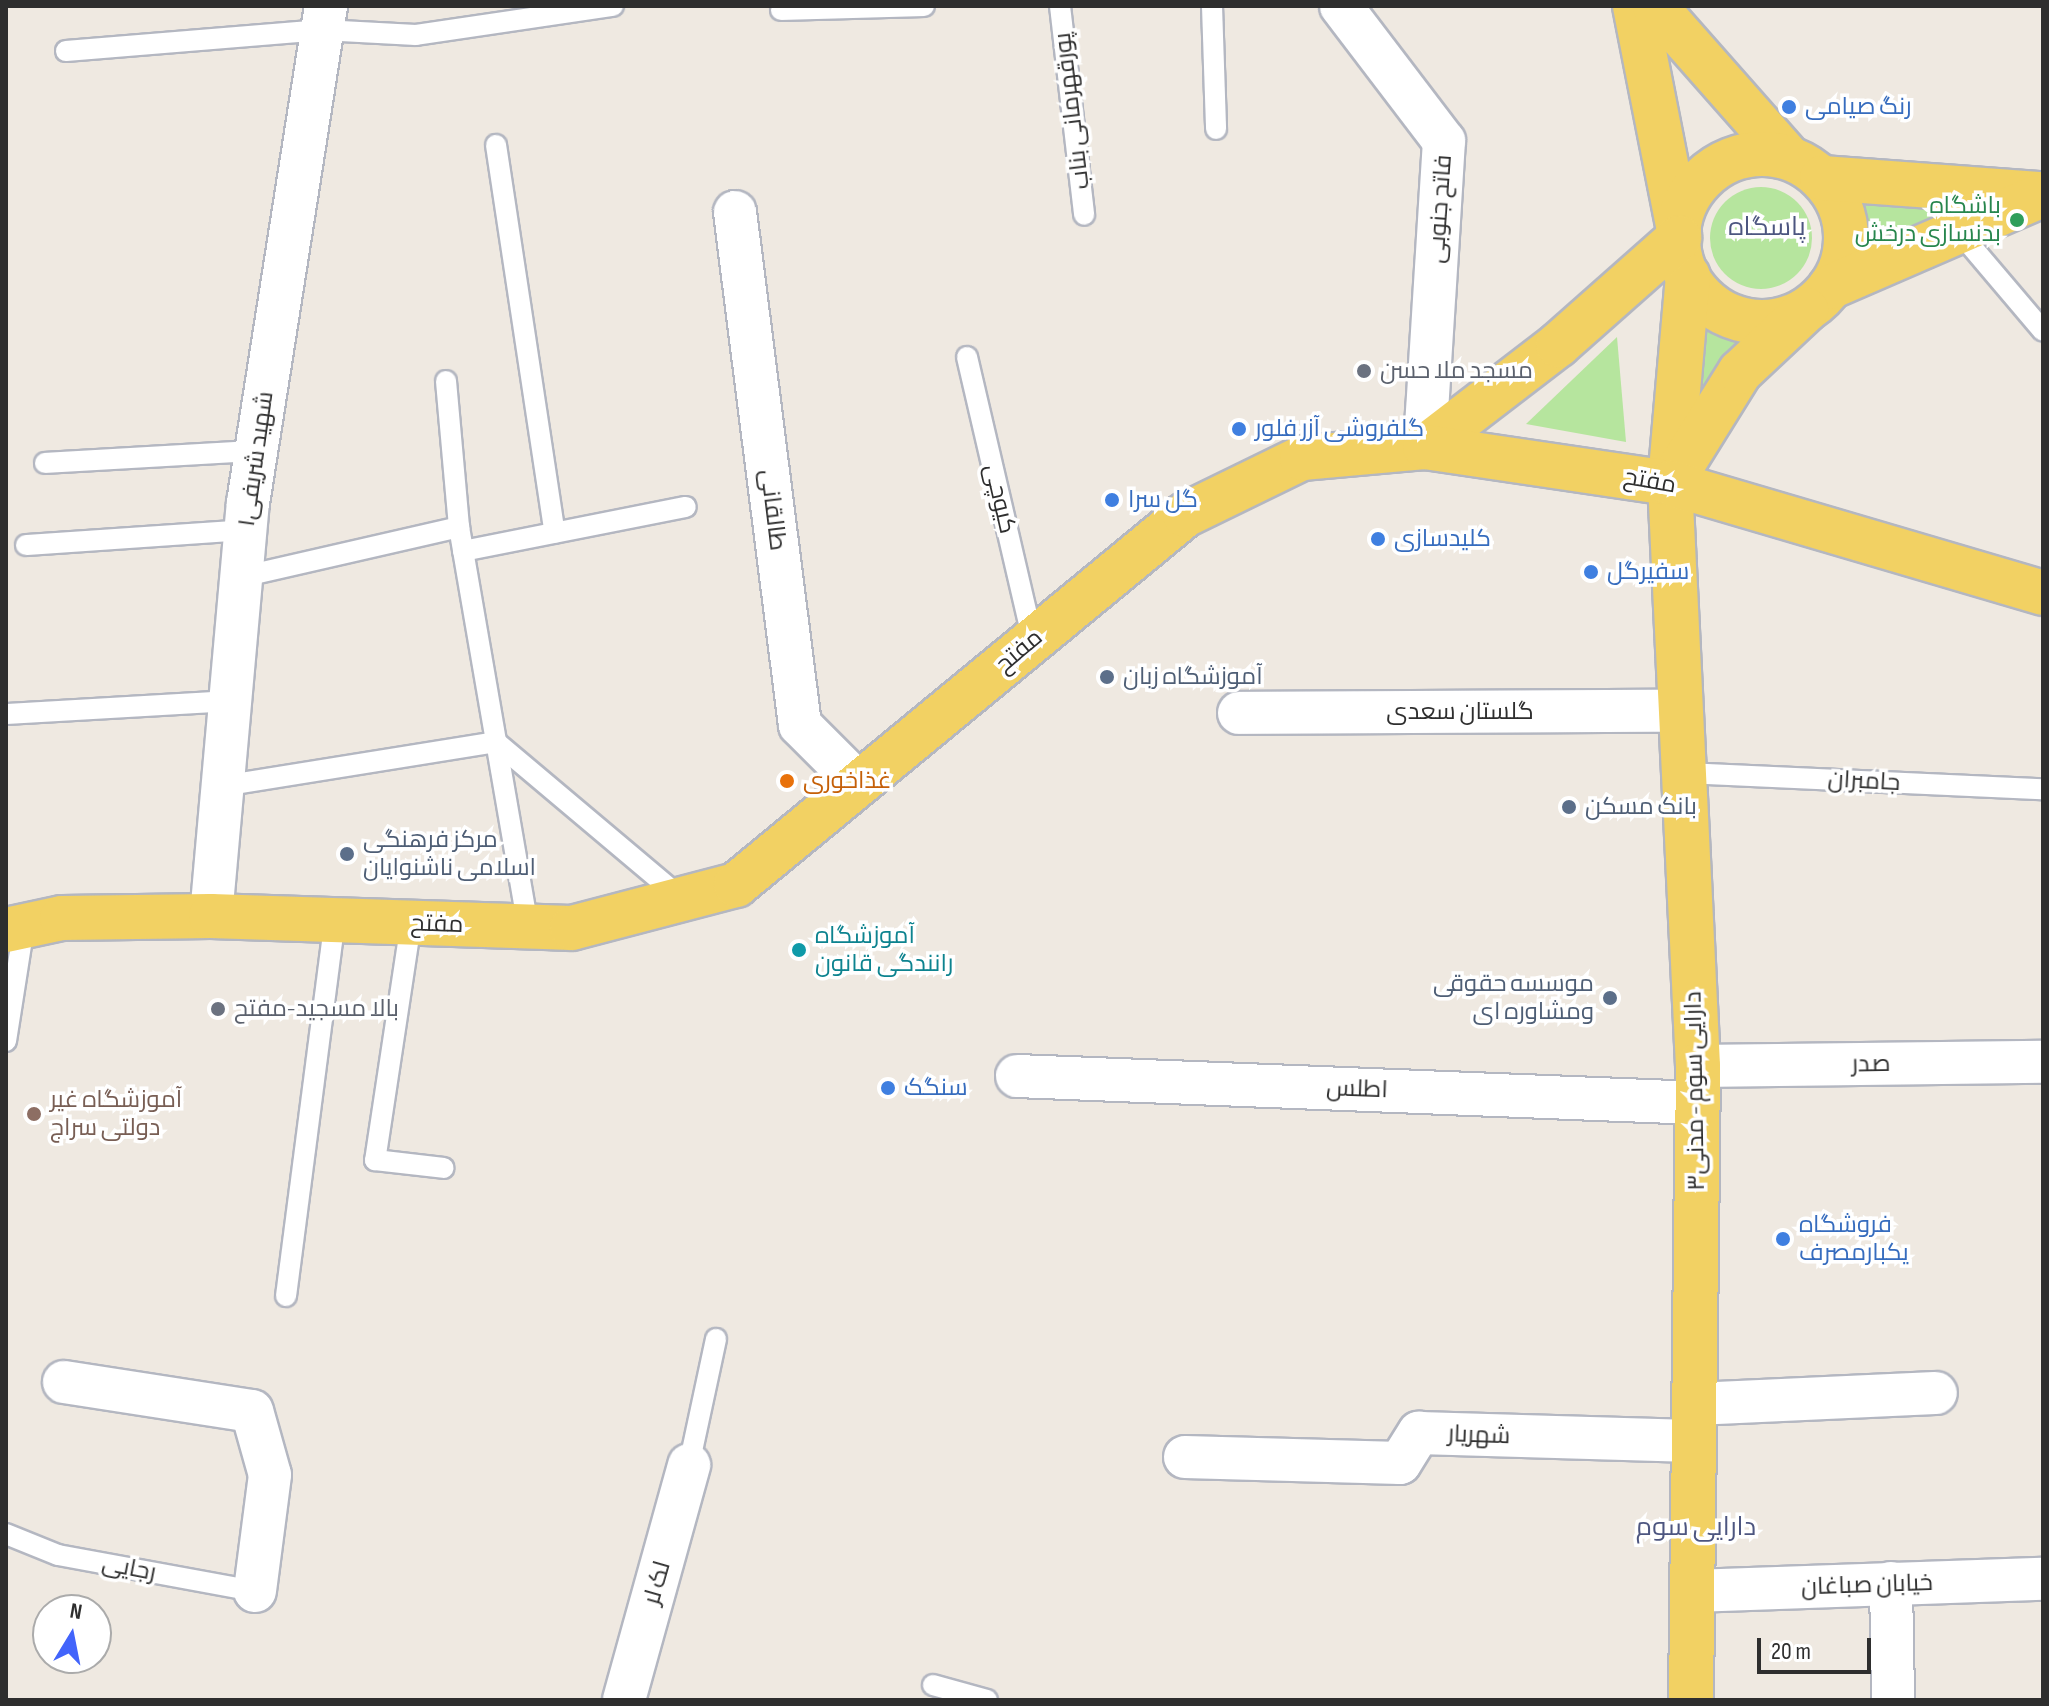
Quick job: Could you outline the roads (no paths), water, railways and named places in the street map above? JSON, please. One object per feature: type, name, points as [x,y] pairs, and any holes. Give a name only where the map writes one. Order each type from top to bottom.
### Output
[{"type":"main road","points":[[1635,6],[1682,248],[1704,298],[1726,314],[1753,321],[1780,320],[1818,299],[2043,195]]},
{"type":"main road","points":[[1655,6],[1805,168],[1845,219],[1847,243],[1818,299],[1740,372],[1670,483]]},
{"type":"main road","points":[[1425,447],[1682,248],[1684,206],[1715,168],[1738,157],[1805,168],[2043,195]]},
{"type":"main road","name":"دارایی سوم - مدنی۳","points":[[1682,248],[1670,483],[1698,1084],[1691,1700]]},
{"type":"main road","name":"مفتح","points":[[15,928],[62,918],[211,916],[572,928],[736,885],[1185,515],[1302,458],[1425,447],[1670,483],[2043,593]]},
{"type":"street","name":"فاتح جنوبی","points":[[1341,6],[1444,141],[1425,447]]},
{"type":"street","name":"شهید شریفی۱","points":[[211,916],[245,530],[324,18]]},
{"type":"street","name":"طالقانی","points":[[735,212],[800,725],[859,784]]},
{"type":"street","name":"گلستان سعدی","points":[[1239,713],[1681,711]]},
{"type":"street","name":"صدر","points":[[1698,1084],[2043,1062]]},
{"type":"street","name":"اطلس","points":[[1017,1076],[1698,1084]]},
{"type":"street","points":[[64,1382],[252,1411],[270,1475],[255,1591]]},
{"type":"street","points":[[1694,1423],[1936,1393]]},
{"type":"street","name":"شهریار","points":[[1185,1457],[1400,1463],[1419,1433],[1694,1423]]},
{"type":"street","name":"لک لر","points":[[624,1700],[689,1465]]},
{"type":"street","name":"خیابان صباغان","points":[[1692,1591],[2043,1579]]},
{"type":"street","points":[[1891,1583],[1893,1700]]},
{"type":"lane","points":[[66,51],[324,18],[416,35],[568,10],[613,6]]},
{"type":"lane","points":[[781,10],[924,6]]},
{"type":"lane","name":"پورقهرمانی بناب","points":[[1060,6],[1084,215]]},
{"type":"lane","points":[[1212,6],[1216,129]]},
{"type":"lane","points":[[496,145],[555,533]]},
{"type":"lane","points":[[1960,233],[2043,331]]},
{"type":"lane","name":"کیوچی","points":[[967,357],[1033,640]]},
{"type":"lane","points":[[446,381],[459,527],[528,927]]},
{"type":"lane","points":[[45,463],[256,451]]},
{"type":"lane","points":[[463,551],[686,507]]},
{"type":"lane","points":[[241,577],[459,527]]},
{"type":"lane","points":[[26,545],[245,530]]},
{"type":"lane","points":[[6,714],[230,701]]},
{"type":"lane","points":[[222,786],[496,742],[683,900]]},
{"type":"lane","name":"جامبران","points":[[1684,773],[2043,789]]},
{"type":"lane","points":[[286,1296],[335,920]]},
{"type":"lane","points":[[411,923],[375,1160],[444,1168]]},
{"type":"lane","points":[[6,1041],[15,928]]},
{"type":"lane","points":[[689,1465],[716,1339]]},
{"type":"lane","name":"رجایی","points":[[6,1534],[58,1555],[255,1591]]},
{"type":"lane","points":[[933,1685],[987,1700]]},
{"type":"place","name":"رنگ صیامی","points":[[1789,107]]},
{"type":"place","name":"باشگاه بدنسازی درخش","points":[[2017,220]]},
{"type":"place","name":"مسجد ملا حسن","points":[[1364,371]]},
{"type":"place","name":"گلفروشی آزر فلور","points":[[1239,429]]},
{"type":"place","name":"گل سرا","points":[[1112,500]]},
{"type":"place","name":"کلیدسازی","points":[[1378,539]]},
{"type":"place","name":"سفیرگل","points":[[1591,572]]},
{"type":"place","name":"آموزشگاه زبان","points":[[1107,677]]},
{"type":"place","name":"غذاخوری","points":[[787,781]]},
{"type":"place","name":"بانک مسکن","points":[[1569,807]]},
{"type":"place","name":"مرکز فرهنگی اسلامی ناشنوایان","points":[[347,854]]},
{"type":"place","name":"آموزشگاه رانندگی قانون","points":[[799,950]]},
{"type":"place","name":"موسسه حقوقی ومشاوره ای","points":[[1610,998]]},
{"type":"place","name":"بالا مسجید-مفتح","points":[[218,1009]]},
{"type":"place","name":"سنگک","points":[[888,1088]]},
{"type":"place","name":"آموزشگاه غیر دولتی سراج","points":[[34,1114]]},
{"type":"place","name":"فروشگاه یکبارمصرف","points":[[1783,1239]]},
{"type":"district","name":"پاسگاه","points":[[1767,228]]},
{"type":"district","name":"دارایی سوم","points":[[1696,1528]]}]
